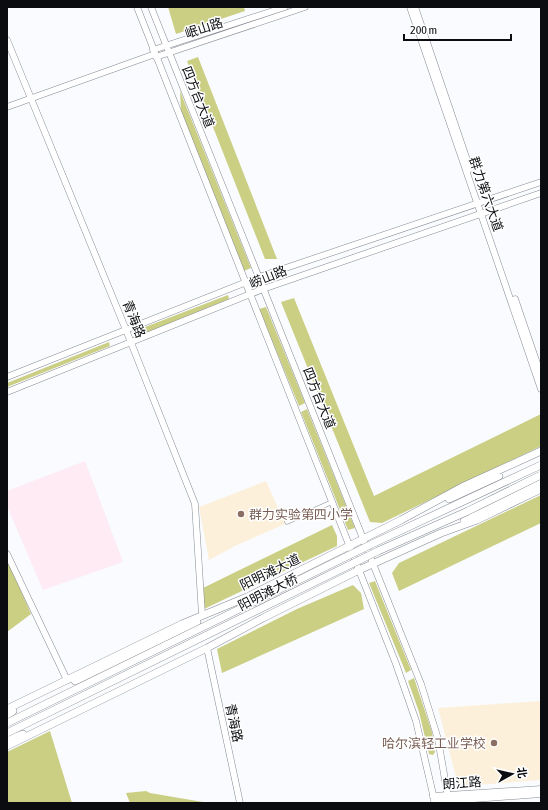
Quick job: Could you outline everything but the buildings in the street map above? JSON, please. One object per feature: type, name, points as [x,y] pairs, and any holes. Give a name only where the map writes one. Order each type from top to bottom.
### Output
[{"type":"highway","name":"阳明滩大道","points":[[9,712],[67,680],[202,615],[247,597],[401,520],[462,487],[541,451]]},
{"type":"highway","points":[[401,520],[463,493],[541,456]]},
{"type":"highway","name":"阳明滩大桥","points":[[7,723],[374,543],[541,465]]},
{"type":"highway","name":"阳明滩大桥","points":[[7,733],[378,551],[541,475]]},
{"type":"highway","points":[[7,742],[162,664],[260,619],[359,570],[441,533],[541,483]]},
{"type":"highway","points":[[441,533],[477,520],[541,489]]},
{"type":"highway","points":[[9,712],[247,597]]},
{"type":"highway","points":[[7,746],[207,648],[260,619]]},
{"type":"highway","points":[[7,739],[23,734]]},
{"type":"main road","name":"四方台大道","points":[[137,7],[410,701],[422,742],[434,800]]},
{"type":"main road","name":"四方台大道","points":[[150,7],[374,564],[433,721],[449,799]]},
{"type":"main road","name":"岷山路","points":[[7,107],[167,48],[285,7]]},
{"type":"main road","name":"岷山路","points":[[167,48],[305,7]]},
{"type":"main road","name":"群力第六大道","points":[[410,7],[480,202]]},
{"type":"main road","name":"群力第六大道","points":[[415,7],[541,389]]},
{"type":"main road","name":"青海路","points":[[7,40],[132,343],[195,504],[202,615]]},
{"type":"main road","name":"崂山路","points":[[7,377],[259,277],[541,182]]},
{"type":"main road","name":"崂山路","points":[[7,392],[263,289],[541,193]]},
{"type":"main road","name":"群力第六大道","points":[[483,212],[541,375]]},
{"type":"main road","points":[[7,554],[67,680]]},
{"type":"main road","name":"青海路","points":[[207,648],[240,803]]},
{"type":"main road","name":"朗江路","points":[[449,799],[541,788]]},
{"type":"main road","name":"朗江路","points":[[434,800],[541,794]]},
{"type":"street","points":[[287,522],[332,502]]},
{"type":"shaded area","points":[[85,461],[123,562],[43,590],[7,506],[7,491]]},
{"type":"shaded area","name":"群力实验第四小学","points":[[266,481],[285,524],[237,545],[209,560],[199,507]]},
{"type":"shaded area","name":"哈尔滨轻工业学校","points":[[541,701],[541,780],[463,786],[456,777],[438,708]]},
{"type":"green space","points":[[168,7],[244,7],[245,11],[176,34]]},
{"type":"green space","points":[[198,57],[277,259],[265,259],[187,61]]},
{"type":"green space","points":[[180,91],[251,268],[244,271],[181,112]]},
{"type":"green space","points":[[228,295],[229,299],[141,335],[140,329]]},
{"type":"green space","points":[[294,298],[374,496],[541,414],[541,446],[382,523],[370,522],[281,302]]},
{"type":"green space","points":[[266,307],[305,403],[299,406],[259,309]]},
{"type":"green space","points":[[109,342],[110,346],[7,387],[7,383]]},
{"type":"green space","points":[[307,409],[355,528],[348,530],[301,412]]},
{"type":"green space","points":[[541,495],[541,523],[399,591],[392,573],[399,563]]},
{"type":"green space","points":[[332,525],[337,536],[337,546],[204,609],[203,588]]},
{"type":"green space","points":[[7,558],[31,614],[7,632]]},
{"type":"green space","points":[[375,581],[411,670],[406,673],[369,583]]},
{"type":"green space","points":[[353,585],[361,593],[364,609],[222,673],[217,649],[297,609]]},
{"type":"green space","points":[[414,678],[432,732],[435,752],[433,755],[429,754],[419,712],[408,681]]},
{"type":"green space","points":[[50,731],[72,803],[7,803],[7,752]]},
{"type":"green space","points":[[146,791],[150,793],[209,803],[130,803],[126,793]]},
{"type":"place","name":"群力实验第四小学","points":[[241,514]]},
{"type":"place","name":"哈尔滨轻工业学校","points":[[494,743]]}]
